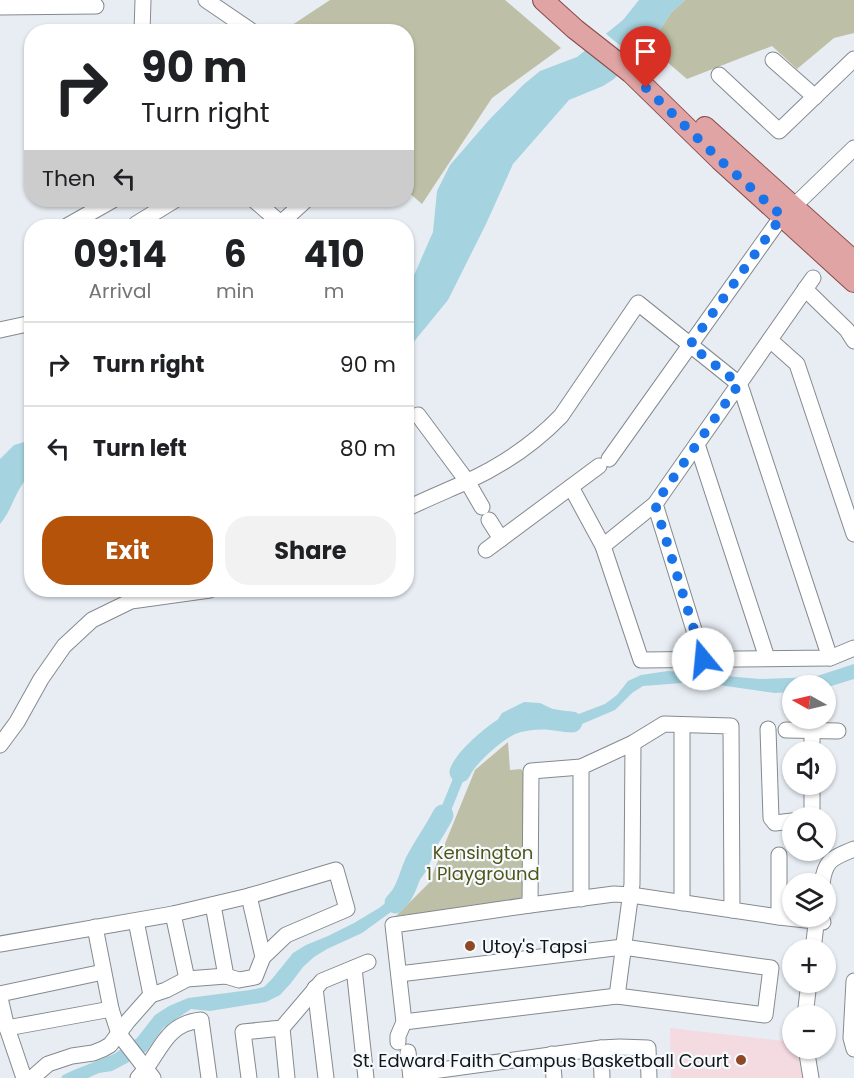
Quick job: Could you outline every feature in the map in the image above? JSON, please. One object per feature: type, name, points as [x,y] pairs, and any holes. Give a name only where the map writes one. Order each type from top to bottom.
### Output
[{"type":"main road","points":[[543,0],[580,26],[635,71],[720,160],[764,190],[854,282]]},
{"type":"main road","points":[[561,0],[580,26]]},
{"type":"main road","points":[[787,212],[854,261]]},
{"type":"street","points":[[142,24],[143,0]]},
{"type":"street","points":[[206,0],[241,24]]},
{"type":"street","points":[[0,7],[96,6]]},
{"type":"street","points":[[719,75],[780,130],[854,59]]},
{"type":"street","points":[[773,60],[815,97]]},
{"type":"street","points":[[486,550],[604,463],[787,212],[854,148]]},
{"type":"street","points":[[79,219],[101,207]]},
{"type":"street","points":[[144,219],[164,207]]},
{"type":"street","points":[[261,207],[274,219]]},
{"type":"street","points":[[286,219],[299,207]]},
{"type":"street","points":[[603,546],[655,504],[809,283],[854,342]]},
{"type":"street","points":[[414,505],[467,481],[515,455],[546,431],[561,416],[639,303],[739,384],[830,658]]},
{"type":"street","points":[[0,330],[24,325]]},
{"type":"street","points":[[770,340],[797,364],[854,534]]},
{"type":"street","points":[[418,415],[467,481],[501,539]]},
{"type":"street","points":[[697,444],[767,658]]},
{"type":"street","points":[[571,487],[603,546],[641,660],[830,658],[854,648]]},
{"type":"street","points":[[655,504],[703,659]]},
{"type":"street","points":[[0,745],[64,646],[92,620],[131,601],[160,597]]},
{"type":"street","points":[[530,905],[531,771],[581,767],[633,743],[664,724],[731,726],[732,910]]},
{"type":"street","points":[[682,725],[682,903]]},
{"type":"street","points":[[768,729],[771,818],[775,823],[782,822]]},
{"type":"street","points":[[786,730],[838,731]]},
{"type":"street","points":[[812,730],[812,741]]},
{"type":"street","points":[[617,996],[632,884],[633,743]]},
{"type":"street","points":[[581,767],[581,898]]},
{"type":"street","points":[[836,857],[854,849]]},
{"type":"street","points":[[779,855],[779,917]]},
{"type":"street","points":[[0,944],[173,914],[249,896],[336,870],[347,909],[286,935],[264,957],[255,977],[239,980],[226,976],[187,979],[151,995],[128,1021],[123,1039],[103,1049],[48,1064],[32,1078]]},
{"type":"street","points":[[649,1078],[648,1048],[620,1047],[552,1054],[411,1076],[398,1036],[404,1022],[393,925],[614,894],[782,917]]},
{"type":"street","points":[[249,896],[264,957]]},
{"type":"street","points":[[213,905],[226,976]]},
{"type":"street","points":[[173,914],[187,979]]},
{"type":"street","points":[[136,921],[151,995]]},
{"type":"street","points":[[95,927],[111,1009],[123,1039],[144,1071],[166,1037],[189,1021],[201,1020],[209,1078]]},
{"type":"street","points":[[399,974],[623,947],[771,968],[765,1015],[617,996],[404,1022]]},
{"type":"street","points":[[249,1078],[243,1032],[282,1028],[322,981],[361,965],[366,1078]]},
{"type":"street","points":[[0,994],[103,972]]},
{"type":"street","points":[[853,1042],[854,981]]},
{"type":"street","points":[[315,988],[326,1078]]},
{"type":"street","points":[[0,998],[7,1028],[24,1078]]},
{"type":"street","points":[[7,1028],[111,1009]]},
{"type":"street","points":[[282,1028],[287,1078]]},
{"type":"street","points":[[601,1048],[602,1078]]},
{"type":"street","points":[[552,1054],[554,1078]]},
{"type":"street","points":[[808,1059],[812,1078]]},
{"type":"shaded area","points":[[670,1028],[782,1041],[782,1059],[798,1059],[803,1078],[671,1078]]},
{"type":"green space","points":[[330,0],[505,0],[561,48],[492,98],[422,204],[414,197],[414,24],[294,24]]},
{"type":"green space","points":[[685,0],[854,0],[854,33],[834,38],[797,69],[772,46],[687,79],[666,61],[649,52],[671,13]]},
{"type":"green space","name":"Kensington 1 Playground","points":[[508,742],[510,770],[521,769],[525,775],[524,892],[521,898],[510,902],[396,916],[429,883],[475,770]]},
{"type":"water","points":[[639,0],[685,0],[671,13],[649,52],[638,55],[614,79],[603,86],[569,100],[513,164],[448,300],[414,341],[414,275],[433,232],[437,191],[450,165],[523,85],[540,71],[577,57],[623,20]]},
{"type":"water","points":[[24,442],[24,482],[0,524],[0,459],[14,445]]},
{"type":"water","points":[[854,664],[854,679],[836,685],[836,675],[820,675]]},
{"type":"water","points":[[668,671],[760,679],[782,678],[782,693],[682,683],[643,686],[632,693],[615,710],[570,728],[527,717],[512,722],[476,749],[427,870],[402,904],[362,933],[314,957],[280,995],[266,1002],[210,1011],[191,1009],[163,1028],[147,1051],[131,1061],[112,1071],[88,1078],[61,1078],[74,1070],[114,1054],[137,1038],[155,1015],[169,1006],[188,998],[264,987],[293,953],[354,923],[396,895],[422,859],[458,766],[468,747],[492,729],[502,713],[524,702],[540,703],[565,715],[576,715],[605,704],[617,695],[628,681],[641,675]]},
{"type":"pier","points":[[604,32],[637,60],[620,77],[586,46]]},
{"type":"waterway","points":[[460,772],[466,761],[480,747],[511,724],[537,719],[572,722]]},
{"type":"waterway","points":[[395,903],[402,894],[416,861],[443,815]]},
{"type":"place","name":"Utoy's Tapsi","points":[[470,946]]},
{"type":"place","name":"St. Edward Faith Campus Basketball Court","points":[[741,1060]]},
{"type":"route","points":[[646,88],[782,216],[690,345],[739,384],[655,504],[703,659]]}]
